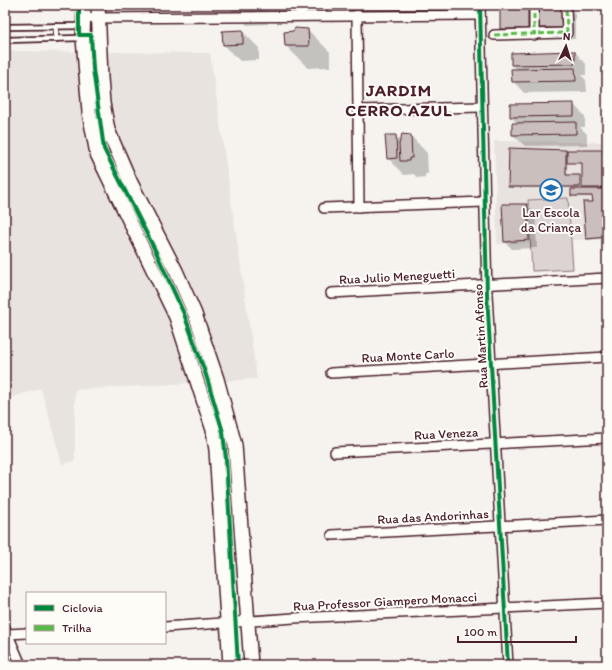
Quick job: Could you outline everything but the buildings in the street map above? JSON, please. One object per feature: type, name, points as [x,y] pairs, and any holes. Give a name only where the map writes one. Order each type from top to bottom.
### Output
[{"type":"main road","points":[[98,5],[103,103],[108,130],[116,150],[196,314],[217,378],[235,445],[251,665]]},
{"type":"main road","points":[[83,22],[84,52],[90,112],[97,154],[173,311],[213,430],[216,450],[230,665]]},
{"type":"main road","points":[[199,386],[217,378]]},
{"type":"street","points":[[534,5],[534,35]]},
{"type":"street","points":[[494,36],[567,34],[566,6]]},
{"type":"street","points":[[83,22],[99,18],[357,15],[480,10]]},
{"type":"street","name":"Rua Martin Afonso","points":[[480,10],[481,107],[490,363],[501,525],[508,665]]},
{"type":"street","points":[[357,15],[359,207]]},
{"type":"street","points":[[358,110],[481,107]]},
{"type":"street","points":[[324,208],[484,202]]},
{"type":"street","name":"Rua Julio Meneguetti","points":[[331,293],[607,278]]},
{"type":"street","name":"Rua Monte Carlo","points":[[331,373],[607,357]]},
{"type":"street","name":"Rua Veneza","points":[[335,452],[607,438]]},
{"type":"street","name":"Rua das Andorinhas","points":[[332,535],[607,520]]},
{"type":"street","name":"Rua Professor Giampero Monacci","points":[[166,626],[227,624],[294,618],[607,603]]},
{"type":"street","points":[[21,665],[6,631],[26,633]]},
{"type":"lane","points":[[5,27],[56,26],[83,22]]},
{"type":"lane","points":[[5,40],[56,39],[83,22]]},
{"type":"lane","points":[[56,26],[56,39]]},
{"type":"shaded area","points":[[5,51],[210,53],[257,379],[75,390],[75,461],[62,464],[41,389],[5,399]]},
{"type":"shaded area","name":"Lar Escola da Criança","points":[[494,141],[607,142],[607,239],[572,240],[574,270],[532,272],[530,243],[497,244]]},
{"type":"shaded area","points":[[568,198],[573,269],[532,271],[528,200]]},
{"type":"shaded area","points":[[5,637],[16,665],[5,665]]},
{"type":"marked path","points":[[534,5],[534,35]]},
{"type":"marked path","points":[[494,35],[567,33],[566,6]]},
{"type":"cycle path","points":[[79,5],[79,35],[91,35],[93,69],[104,149],[156,252],[184,314],[206,375],[223,432],[226,459],[238,665]]},
{"type":"cycle path","points":[[480,5],[487,294],[508,665]]},
{"type":"place","name":"Lar Escola da Criança","points":[[551,190]]},
{"type":"district","name":"JARDIM CERRO AZUL","points":[[399,100]]}]
